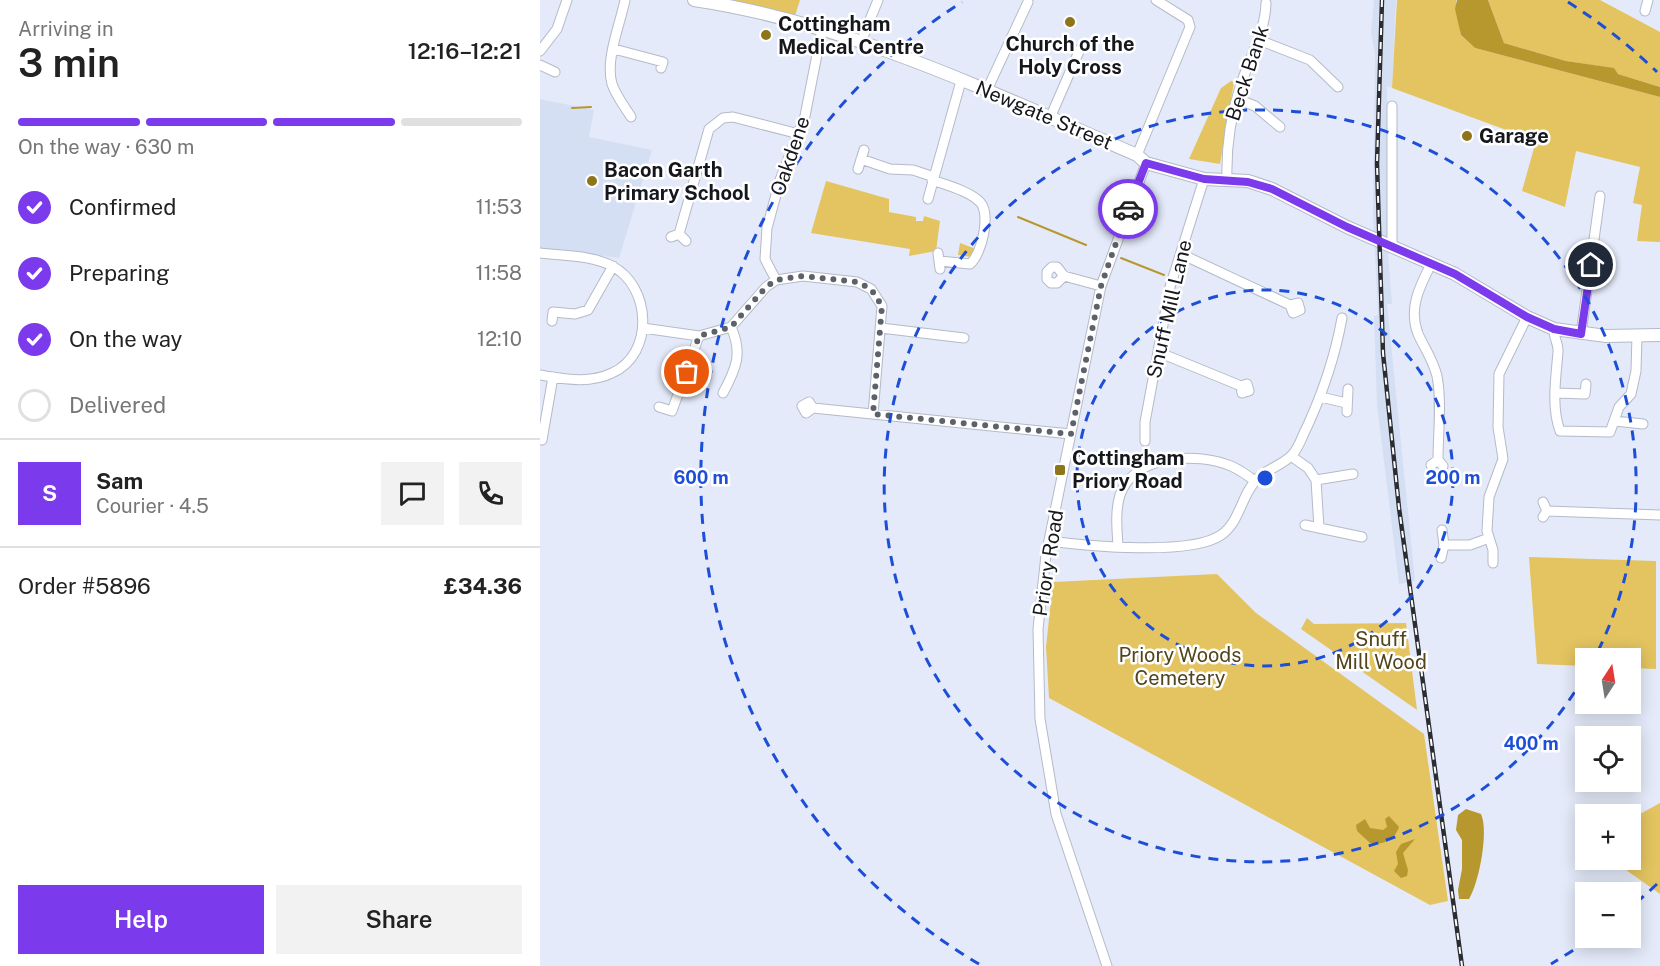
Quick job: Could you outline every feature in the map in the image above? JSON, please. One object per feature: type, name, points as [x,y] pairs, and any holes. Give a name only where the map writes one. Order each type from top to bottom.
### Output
[{"type":"main road","name":"Newgate Street","points":[[694,0],[822,29],[987,90],[1142,159],[1204,179],[1248,182],[1272,189],[1455,274],[1527,317],[1554,329],[1581,334],[1660,335]]},
{"type":"street","points":[[540,51],[557,29],[567,0]]},
{"type":"street","points":[[625,0],[610,76],[613,87],[630,112]]},
{"type":"street","points":[[861,42],[878,0]]},
{"type":"street","name":"Priory Road","points":[[1107,966],[1056,814],[1044,753],[1038,679],[1038,629],[1049,541],[1101,286],[1142,159],[1190,27],[1188,20],[1156,0]]},
{"type":"street","points":[[1645,11],[1648,0]]},
{"type":"street","name":"Beck Bank","points":[[1227,180],[1226,152],[1230,121],[1259,40],[1267,1]]},
{"type":"street","points":[[987,90],[1028,2]]},
{"type":"street","name":"Oakdene","points":[[776,280],[765,259],[767,228],[780,180],[799,134],[807,106],[822,29]]},
{"type":"street","points":[[1259,40],[1310,60],[1338,87]]},
{"type":"street","points":[[614,49],[663,62],[661,68]]},
{"type":"street","points":[[1050,118],[1080,49]]},
{"type":"street","points":[[928,199],[961,81]]},
{"type":"street","points":[[1237,99],[1255,106],[1260,113],[1280,127]]},
{"type":"street","points":[[1392,106],[1392,246]]},
{"type":"street","points":[[1254,123],[1260,113]]},
{"type":"street","points":[[679,237],[710,129],[723,118],[733,117],[799,134]]},
{"type":"street","points":[[858,169],[863,154],[890,169],[913,170],[933,178],[980,203],[984,237],[976,259],[970,264],[940,261]]},
{"type":"street","name":"Snuff Mill Lane","points":[[1145,441],[1145,422],[1170,286],[1204,179]]},
{"type":"street","points":[[1581,334],[1600,196]]},
{"type":"street","points":[[540,253],[584,258],[613,266],[632,284],[639,296],[643,327],[637,345],[628,360],[615,372],[598,378],[580,380],[540,375]]},
{"type":"street","points":[[1180,254],[1290,305]]},
{"type":"street","points":[[1431,264],[1415,300],[1413,312],[1418,334],[1431,356],[1436,376],[1437,464]]},
{"type":"street","points":[[552,321],[554,312],[575,314],[588,310],[594,304],[613,266]]},
{"type":"street","points":[[643,327],[699,336],[731,327],[766,287],[776,280],[803,276],[857,282],[871,289],[882,306],[873,414]]},
{"type":"street","points":[[1064,276],[1101,286]]},
{"type":"street","points":[[1494,565],[1489,538],[1488,497],[1503,459],[1498,427],[1499,374],[1527,317]]},
{"type":"street","points":[[1049,541],[1118,546],[1200,545],[1221,536],[1233,524],[1255,481],[1291,456],[1321,397],[1343,318]]},
{"type":"street","points":[[722,394],[738,361],[738,342],[731,327]]},
{"type":"street","points":[[881,328],[964,338]]},
{"type":"street","points":[[1554,329],[1558,348],[1555,393],[1560,431],[1610,432],[1619,407],[1631,393],[1636,371],[1637,335]]},
{"type":"street","points":[[659,407],[672,411],[699,336]]},
{"type":"street","points":[[1158,352],[1241,386]]},
{"type":"street","points":[[542,440],[553,377]]},
{"type":"street","points":[[1555,393],[1585,394],[1586,384]]},
{"type":"street","points":[[1321,397],[1347,408],[1347,389]]},
{"type":"street","points":[[813,408],[1071,434]]},
{"type":"street","points":[[1615,421],[1643,425]]},
{"type":"street","points":[[1291,456],[1308,468],[1316,480],[1319,528]]},
{"type":"street","points":[[1118,546],[1117,516],[1120,495],[1130,477],[1141,468],[1176,459],[1213,461],[1230,465],[1255,481]]},
{"type":"street","points":[[1316,480],[1353,474]]},
{"type":"street","points":[[1544,510],[1660,515]]},
{"type":"street","points":[[1305,525],[1362,537]]},
{"type":"street","points":[[1441,558],[1444,545],[1442,530]]},
{"type":"street","points":[[1444,545],[1470,545],[1489,538]]},
{"type":"shaded area","points":[[1374,0],[1396,0],[1392,88],[1387,86],[1388,254],[1392,304],[1387,304],[1415,581],[1399,584],[1377,405],[1374,316],[1378,315],[1373,216],[1375,54],[1371,33]]},
{"type":"shaded area","points":[[1457,0],[1488,0],[1504,43],[1566,61],[1614,68],[1618,74],[1660,87],[1660,97],[1475,48],[1461,35],[1455,9]]},
{"type":"shaded area","name":"Bacon Garth Primary School","points":[[540,99],[594,110],[589,137],[652,150],[619,258],[540,248]]},
{"type":"shaded area","points":[[1466,809],[1481,814],[1484,832],[1479,870],[1473,891],[1469,899],[1459,899],[1462,840],[1456,830],[1458,815]]},
{"type":"shaded area","points":[[1389,816],[1399,827],[1388,841],[1370,843],[1357,831],[1356,825],[1365,819],[1370,828],[1383,830],[1387,827],[1385,819]]},
{"type":"shaded area","points":[[1415,839],[1403,853],[1408,870],[1407,876],[1401,878],[1394,871],[1398,864],[1396,852],[1401,844]]},
{"type":"green space","points":[[731,0],[800,0],[795,16]]},
{"type":"green space","points":[[1397,0],[1456,0],[1461,35],[1475,48],[1660,97],[1660,242],[1637,241],[1642,205],[1633,203],[1640,167],[1576,151],[1565,207],[1522,191],[1536,141],[1392,88]]},
{"type":"green space","points":[[1488,0],[1600,0],[1660,32],[1660,87],[1618,74],[1611,68],[1566,61],[1504,43]]},
{"type":"green space","points":[[1231,81],[1234,82],[1220,164],[1189,159],[1221,88]]},
{"type":"green space","points":[[826,181],[889,199],[889,212],[916,217],[916,221],[923,221],[924,216],[940,221],[936,251],[909,256],[910,249],[811,233]]},
{"type":"green space","points":[[960,243],[976,249],[972,257],[958,255]]},
{"type":"green space","points":[[1529,557],[1656,561],[1656,669],[1641,668],[1641,648],[1575,648],[1575,666],[1537,664]]},
{"type":"green space","name":"Priory Woods Cemetery","points":[[1217,574],[1256,613],[1424,734],[1448,901],[1430,905],[1049,698],[1046,647],[1053,582]]},
{"type":"green space","name":"Snuff Mill Wood","points":[[1307,618],[1314,624],[1406,623],[1417,710],[1301,629]]},
{"type":"green space","points":[[1660,803],[1660,894],[1626,870],[1641,870],[1641,813]]},
{"type":"waterway","points":[[572,108],[591,107]]},
{"type":"waterway","points":[[1018,217],[1086,245]]},
{"type":"waterway","points":[[1121,258],[1164,275]]},
{"type":"railway","points":[[1382,0],[1377,164],[1383,353],[1399,508],[1462,966]]},
{"type":"way so far","points":[[687,372],[699,336],[731,327],[766,287],[776,280],[803,276],[857,282],[871,289],[882,306],[873,414],[1071,434],[1101,286],[1128,209]]},
{"type":"place","name":"Church of the Holy Cross","points":[[1070,22]]},
{"type":"place","name":"Cottingham Medical Centre","points":[[766,35]]},
{"type":"place","name":"Garage","points":[[1467,136]]},
{"type":"place","name":"Bacon Garth Primary School","points":[[592,181]]},
{"type":"place","name":"Cottingham Priory Road","points":[[1060,470]]},
{"type":"route","points":[[1128,209],[1146,163],[1204,179],[1248,182],[1272,189],[1347,227],[1455,274],[1527,317],[1554,329],[1581,334],[1591,265]]}]
